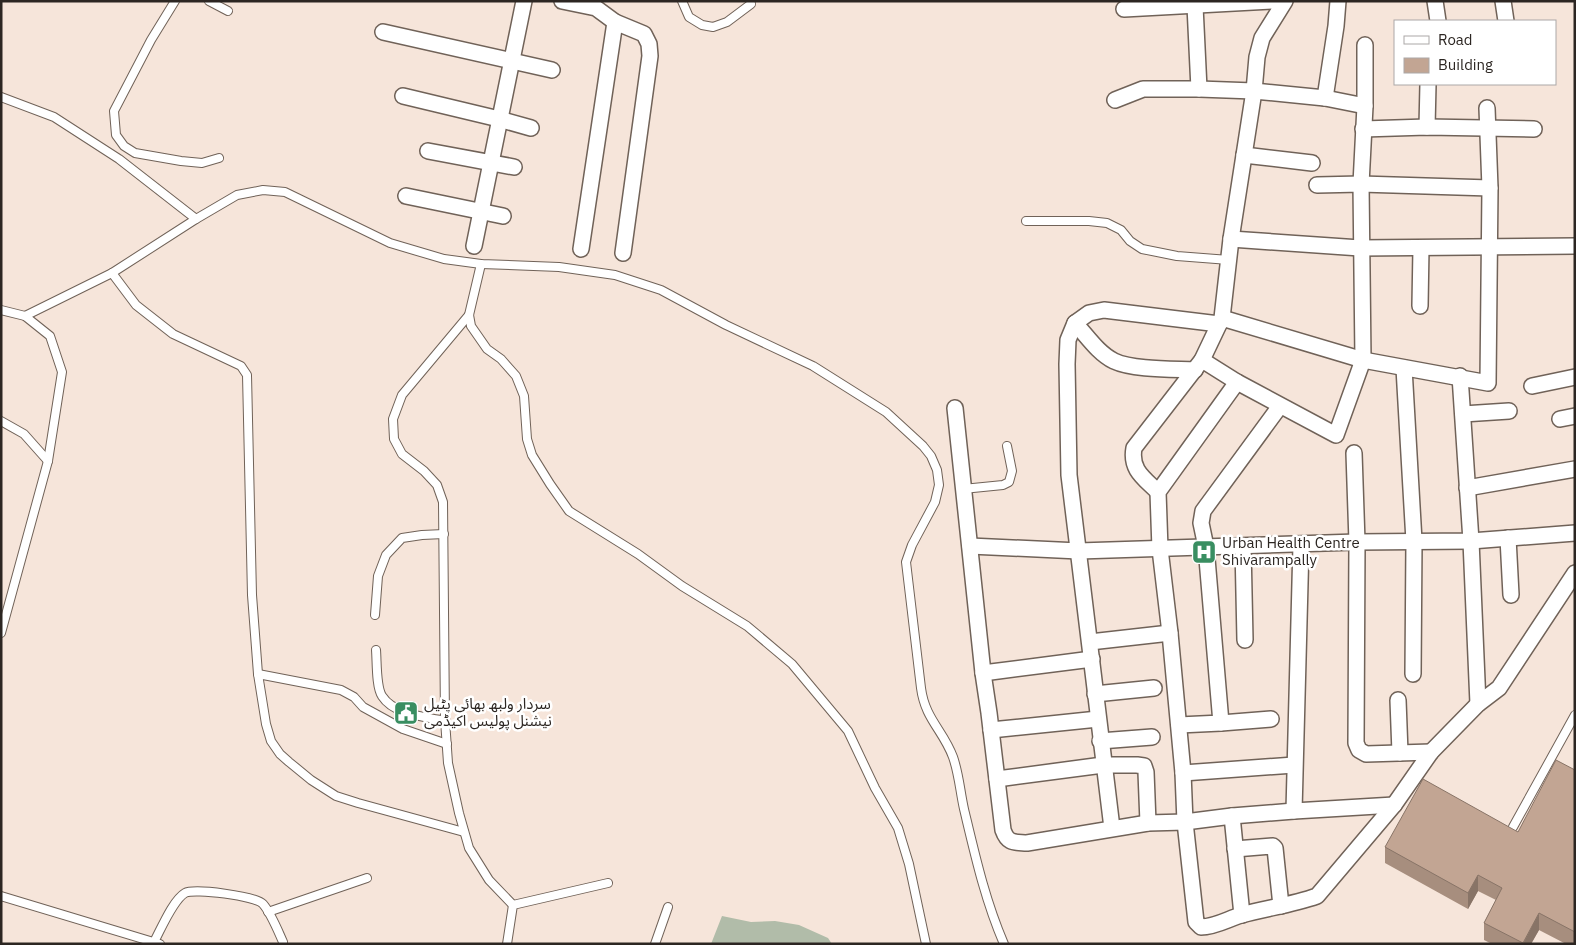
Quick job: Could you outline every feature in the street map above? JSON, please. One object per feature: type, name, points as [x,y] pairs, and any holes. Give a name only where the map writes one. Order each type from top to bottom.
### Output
[{"type":"street","points":[[474,246],[524,1]]},
{"type":"street","points":[[562,1],[597,5],[615,22],[644,34],[649,44],[650,56],[623,253]]},
{"type":"street","points":[[1124,8],[1274,1]]},
{"type":"street","points":[[1158,492],[1136,470],[1132,459],[1134,448],[1198,365],[1220,321],[1254,91],[1257,57],[1262,38],[1286,1]]},
{"type":"street","points":[[1325,98],[1338,1]]},
{"type":"street","points":[[1435,1],[1438,20]]},
{"type":"street","points":[[1502,1],[1506,20]]},
{"type":"street","points":[[1195,6],[1199,89]]},
{"type":"street","points":[[581,249],[615,22]]},
{"type":"street","points":[[383,32],[552,70]]},
{"type":"street","points":[[1075,323],[1102,352],[1114,361],[1133,366],[1198,365],[1237,382],[1336,435],[1363,360],[1360,248],[1365,106],[1365,45]]},
{"type":"street","points":[[1427,127],[1428,85]]},
{"type":"street","points":[[1115,100],[1143,89],[1199,89],[1254,91],[1325,98],[1365,106]]},
{"type":"street","points":[[403,96],[531,128]]},
{"type":"street","points":[[1112,828],[1100,742],[1092,659],[1069,475],[1068,340],[1075,323],[1089,313],[1104,310],[1220,321],[1363,360],[1460,376],[1488,383],[1490,188],[1487,108]]},
{"type":"street","points":[[1363,129],[1427,127],[1534,129]]},
{"type":"street","points":[[428,151],[514,167]]},
{"type":"street","points":[[1244,155],[1312,163]]},
{"type":"street","points":[[1317,185],[1361,184],[1490,188]]},
{"type":"street","points":[[406,196],[503,216]]},
{"type":"street","points":[[1231,239],[1360,248],[1575,246]]},
{"type":"street","points":[[1420,306],[1421,248]]},
{"type":"street","points":[[1404,368],[1414,541],[1413,674]]},
{"type":"street","points":[[1460,376],[1471,541],[1478,704]]},
{"type":"street","points":[[1532,386],[1575,377]]},
{"type":"street","points":[[1237,382],[1158,492],[1160,549],[1179,725],[1185,822],[1196,922],[1200,927],[1207,927],[1242,915],[1317,896],[1394,805],[1432,752],[1478,704],[1499,688],[1575,573]]},
{"type":"street","points":[[1221,722],[1206,547],[1201,523],[1203,511],[1280,406]]},
{"type":"street","points":[[955,408],[982,673],[1006,838],[1011,842],[1028,843],[1148,823],[1185,822],[1232,816],[1394,805]]},
{"type":"street","points":[[1463,414],[1508,410]]},
{"type":"street","points":[[1354,454],[1357,542],[1356,743],[1359,750],[1366,754],[1432,752]]},
{"type":"street","points":[[1468,488],[1575,469]]},
{"type":"street","points":[[970,546],[1079,551],[1357,542],[1471,541],[1575,533]]},
{"type":"street","points":[[1508,538],[1510,595]]},
{"type":"street","points":[[1294,811],[1301,545]]},
{"type":"street","points":[[1243,546],[1245,640]]},
{"type":"street","points":[[1090,642],[1170,633]]},
{"type":"street","points":[[982,673],[1092,659]]},
{"type":"street","points":[[1095,694],[1154,688]]},
{"type":"street","points":[[1398,700],[1400,753]]},
{"type":"street","points":[[991,730],[1098,719]]},
{"type":"street","points":[[1179,725],[1270,719]]},
{"type":"street","points":[[1100,742],[1152,737]]},
{"type":"street","points":[[997,779],[1103,766],[1144,766],[1146,772],[1148,823]]},
{"type":"street","points":[[1183,773],[1294,766]]},
{"type":"street","points":[[1232,816],[1242,915]]},
{"type":"street","points":[[1236,849],[1273,846],[1275,848],[1281,906]]},
{"type":"lane","points":[[174,1],[151,40],[114,111],[116,135],[124,146],[135,153],[181,161],[202,162],[219,158]]},
{"type":"lane","points":[[209,1],[228,11]]},
{"type":"lane","points":[[682,1],[689,17],[702,26],[713,27],[727,22],[750,4]]},
{"type":"lane","points":[[1,97],[54,117],[118,159],[196,219]]},
{"type":"lane","points":[[24,316],[112,273],[237,195],[263,190],[285,192],[390,243],[444,259],[481,264],[559,267],[615,275],[660,290],[726,325],[813,366],[886,412],[923,446],[938,470],[939,485],[935,502],[912,545],[906,562],[923,701],[928,715],[952,754],[980,878],[991,913],[1004,944]]},
{"type":"lane","points":[[1026,221],[1089,221],[1107,224],[1121,230],[1142,249],[1176,256],[1228,260]]},
{"type":"lane","points":[[481,264],[469,315],[471,326],[487,348],[502,359],[516,376],[524,396],[528,438],[532,455],[550,484],[570,511],[638,554],[682,586],[747,626],[792,664],[848,731],[875,788],[898,828],[926,944]]},
{"type":"lane","points":[[112,273],[136,305],[174,334],[241,366],[247,375],[252,595],[258,674],[266,724],[271,741],[285,758],[311,780],[336,796],[464,832]]},
{"type":"lane","points":[[1,310],[24,316],[50,336],[62,372],[48,461],[1,633]]},
{"type":"lane","points":[[469,315],[402,395],[393,420],[394,439],[402,454],[424,470],[437,486],[444,502],[448,763],[469,848],[489,880],[513,905]]},
{"type":"lane","points":[[1,421],[24,434],[48,461]]},
{"type":"lane","points":[[963,490],[1003,485],[1009,482],[1012,471],[1007,446]]},
{"type":"lane","points":[[375,615],[378,576],[386,555],[402,538],[444,534]]},
{"type":"lane","points":[[376,650],[379,687],[382,696],[391,706],[402,711],[446,721]]},
{"type":"lane","points":[[258,674],[341,690],[354,698],[363,707],[395,725],[447,744]]},
{"type":"lane","points":[[1513,827],[1575,715]]},
{"type":"lane","points":[[268,912],[367,878]]},
{"type":"lane","points":[[513,905],[608,883]]},
{"type":"lane","points":[[1,896],[157,943],[177,900],[185,893],[198,891],[254,899],[263,904],[284,943]]},
{"type":"lane","points":[[507,944],[513,905]]},
{"type":"lane","points":[[655,944],[668,906]]},
{"type":"green space","points":[[722,916],[751,922],[775,921],[799,925],[828,938],[832,944],[711,944]]},
{"type":"building","points":[[1556,760],[1575,770],[1575,932],[1539,913],[1523,943],[1484,923],[1502,888],[1478,875],[1468,893],[1385,847],[1423,779],[1518,832]]},
{"type":"place","name":"Urban Health Centre Shivarampally","points":[[1204,552]]},
{"type":"place","name":"سردار ولبھ بھائی پٹیل نیشنل پولیس اکیڈمی","points":[[406,713]]}]
